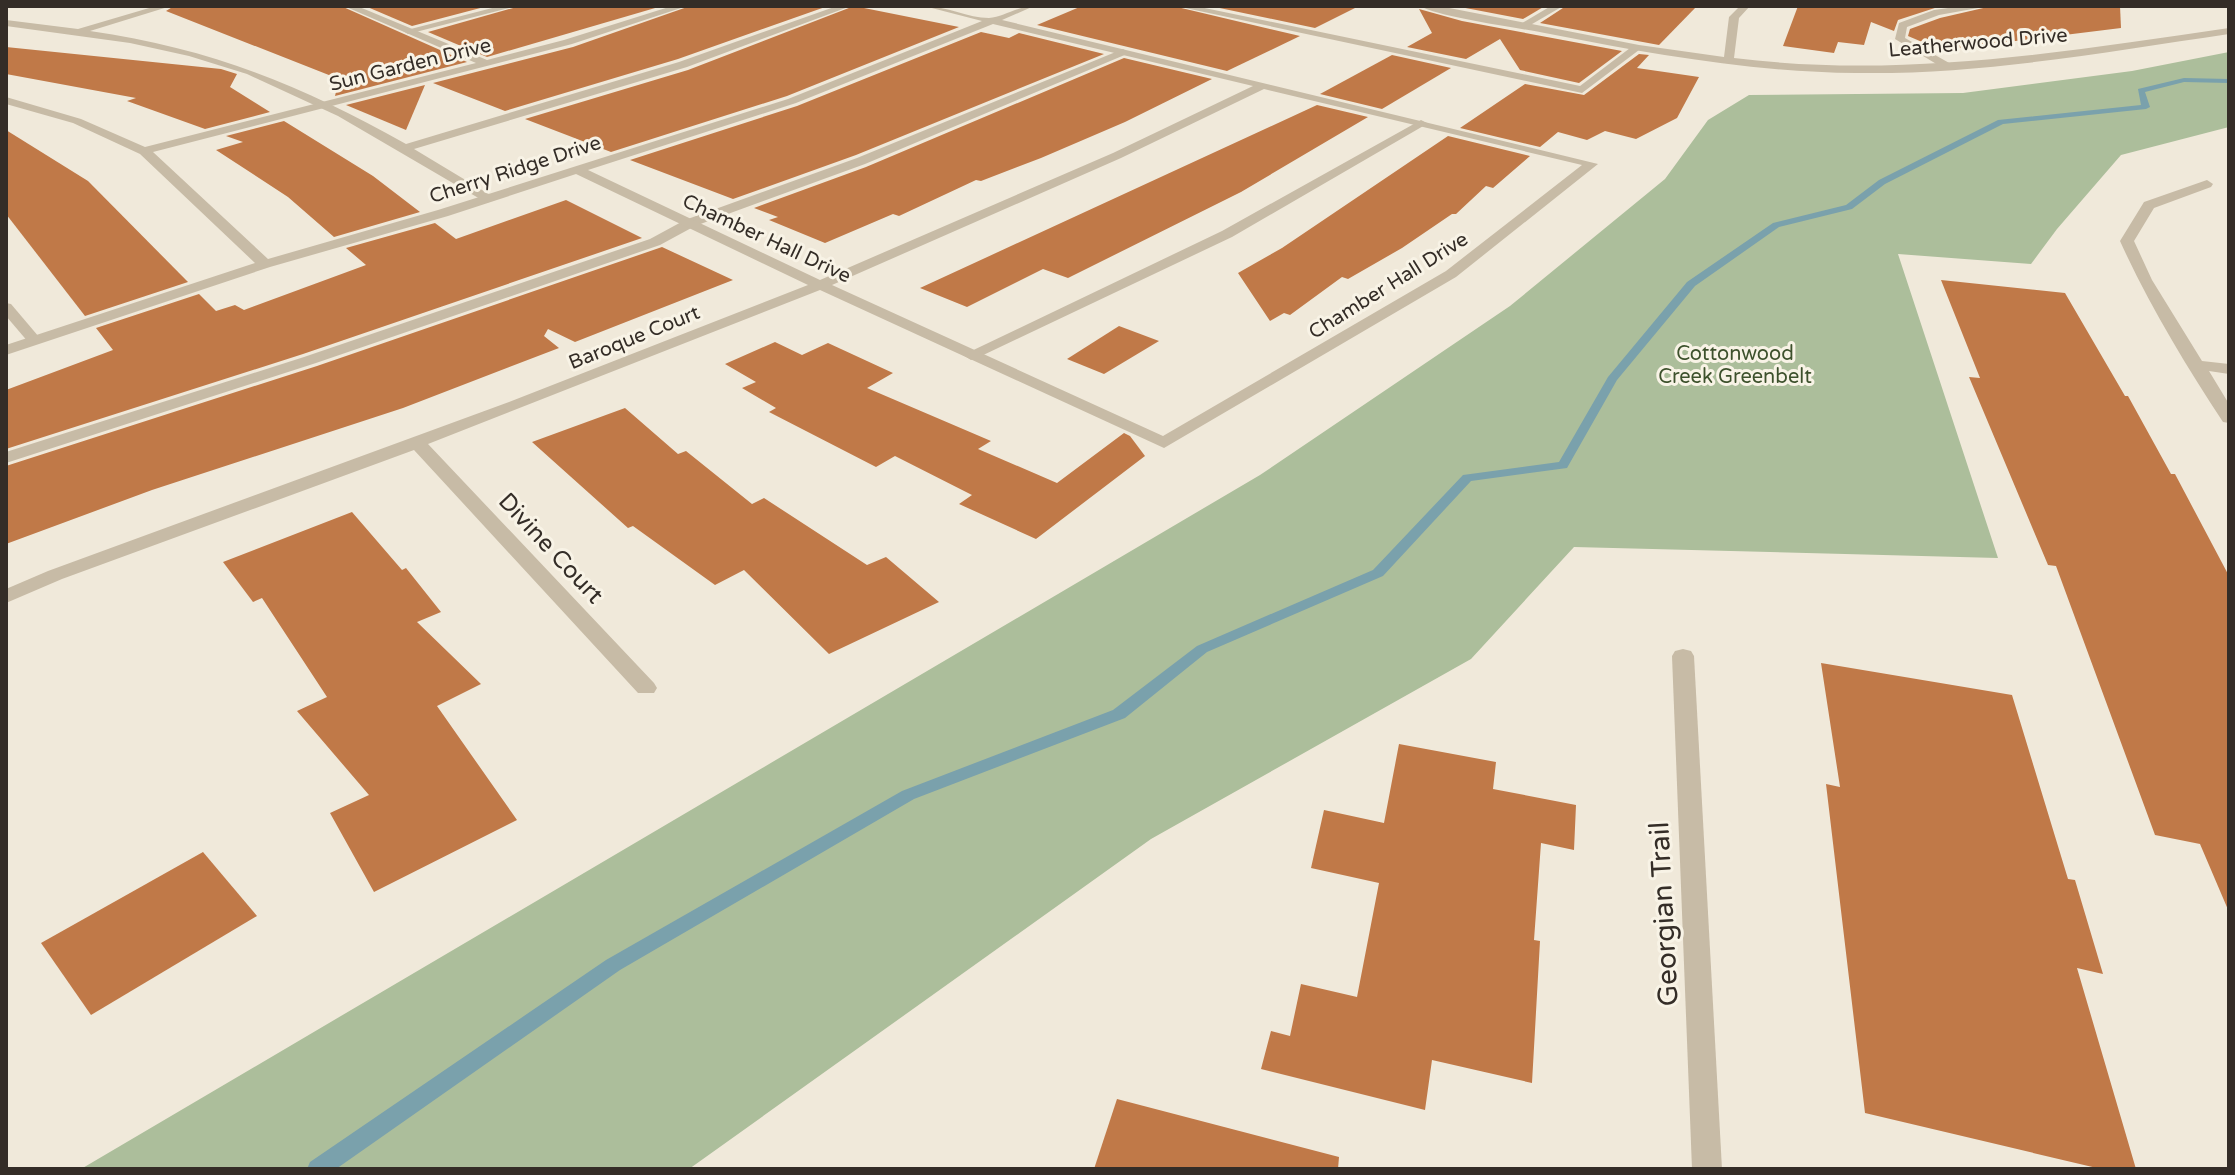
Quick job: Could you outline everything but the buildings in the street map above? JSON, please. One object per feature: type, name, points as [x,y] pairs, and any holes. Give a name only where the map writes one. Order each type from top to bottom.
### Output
[{"type":"street","points":[[79,31],[166,6]]},
{"type":"street","points":[[349,6],[486,63]]},
{"type":"street","points":[[408,31],[512,6]]},
{"type":"street","name":"Sun Garden Drive","points":[[144,151],[612,30],[682,6]]},
{"type":"street","points":[[407,147],[700,61],[846,6]]},
{"type":"street","name":"Chamber Hall Drive","points":[[577,170],[1164,443],[1451,274],[1592,164],[929,6]]},
{"type":"street","name":"Cherry Ridge Drive","points":[[6,350],[265,264],[487,199],[792,101],[1029,6]]},
{"type":"street","points":[[1181,6],[1582,90],[1638,47]]},
{"type":"street","name":"Leatherwood Drive","points":[[1425,6],[1638,47],[1729,61],[1858,70],[1947,66],[2038,57],[2229,31]]},
{"type":"street","points":[[1524,25],[1558,6]]},
{"type":"street","points":[[1729,61],[1734,17],[1745,6]]},
{"type":"street","points":[[1947,66],[1900,39],[1902,25],[1937,12],[1984,6]]},
{"type":"street","points":[[6,23],[79,31],[191,55],[250,72],[407,147],[487,199]]},
{"type":"street","points":[[6,458],[310,360],[655,242],[690,223],[861,161],[1123,52]]},
{"type":"street","name":"Baroque Court","points":[[6,597],[55,575],[417,443],[818,284],[1153,140],[1264,85]]},
{"type":"street","points":[[6,100],[77,121],[144,151],[265,264]]},
{"type":"street","points":[[971,355],[1227,234],[1421,123]]},
{"type":"street","points":[[2207,184],[2149,205],[2127,241],[2145,280],[2229,418]]},
{"type":"street","points":[[6,307],[34,340]]},
{"type":"street","points":[[2195,365],[2229,369]]},
{"type":"street","name":"Divine Court","points":[[417,443],[646,688]]},
{"type":"street","name":"Georgian Trail","points":[[1683,656],[1707,1169]]},
{"type":"green space","name":"Cottonwood Creek Greenbelt","points":[[2229,52],[2229,127],[2121,155],[2031,264],[1898,254],[1998,558],[1574,547],[1471,659],[1151,839],[689,1169],[81,1169],[1260,475],[1510,306],[1665,179],[1708,120],[1749,95],[1963,93],[2132,71]]},
{"type":"waterway","points":[[318,1169],[613,965],[908,795],[1119,714],[1202,649],[1378,573],[1467,478],[1563,465],[1612,379],[1691,284],[1776,225],[1849,207],[1882,182],[2001,122],[2146,107],[2141,91],[2184,80],[2229,81]]}]
